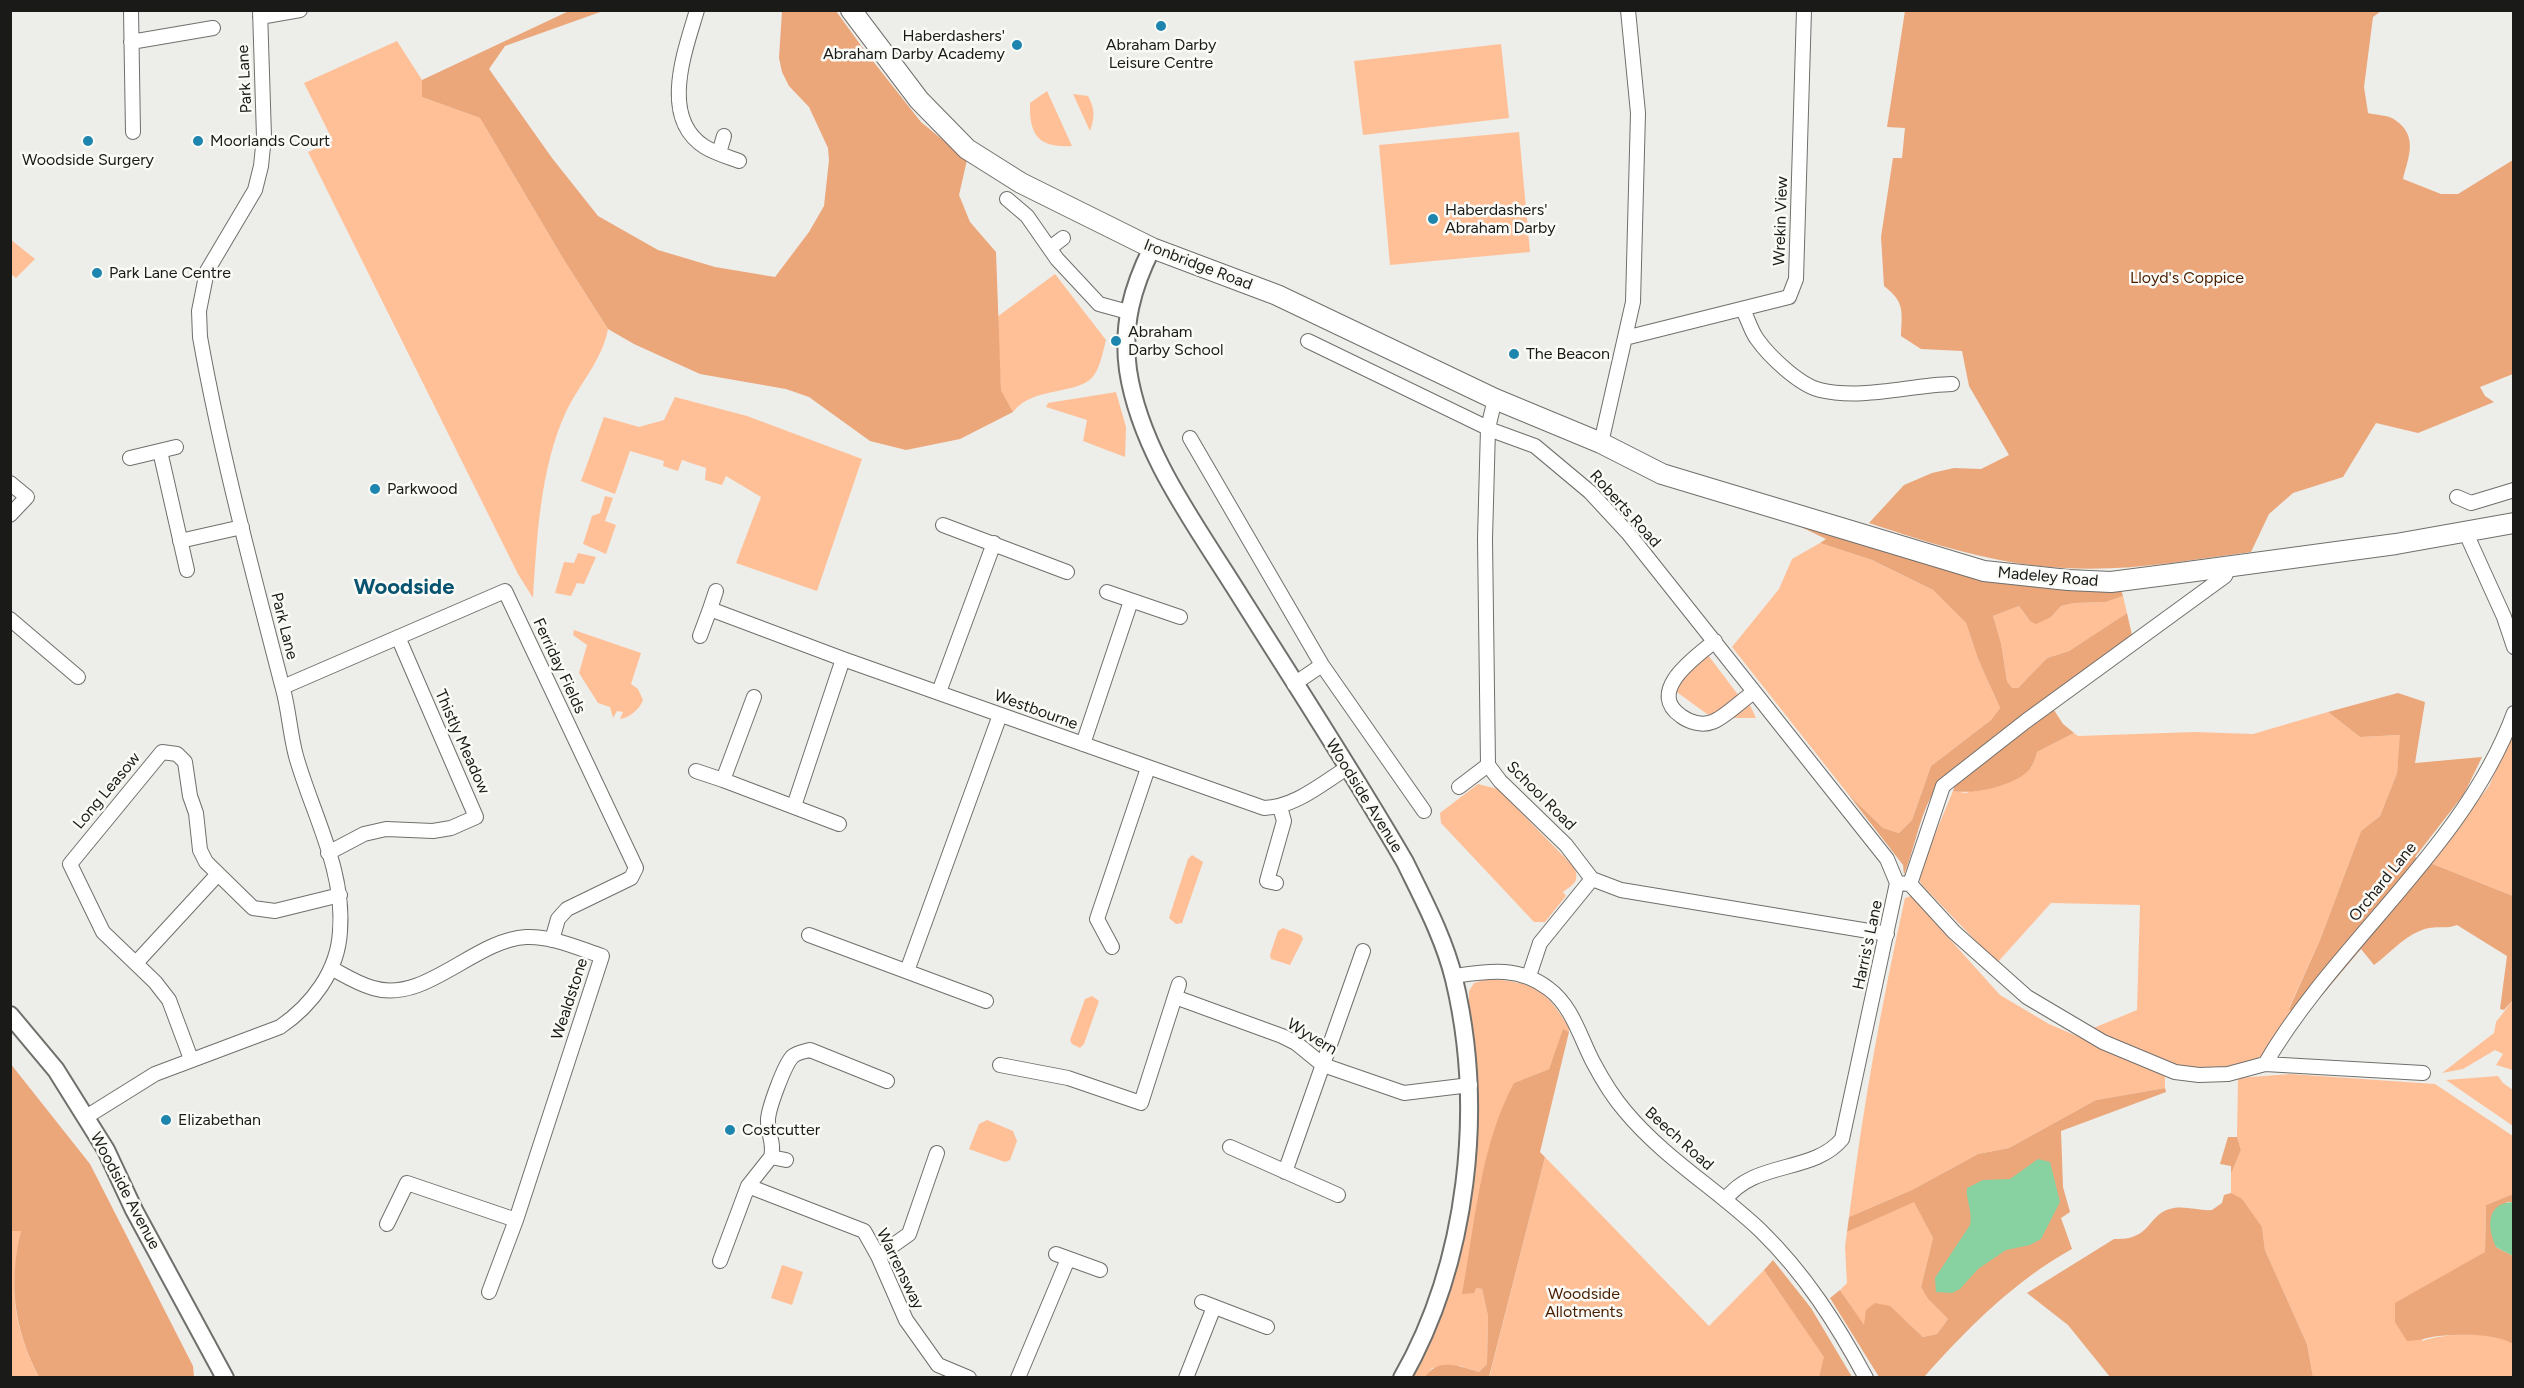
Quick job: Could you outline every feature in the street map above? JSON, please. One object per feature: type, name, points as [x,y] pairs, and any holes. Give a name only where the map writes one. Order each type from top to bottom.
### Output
[{"type":"main road","name":"Ironbridge Road","points":[[851,10],[919,100],[967,149],[1021,183],[1152,248],[1277,295],[1495,399],[1601,443]]},
{"type":"main road","name":"Madeley Road","points":[[1601,443],[1662,474],[1984,571],[2033,578],[2110,582],[2396,544],[2514,523]]},
{"type":"street","points":[[131,10],[133,132]]},
{"type":"street","points":[[260,14],[300,10]]},
{"type":"street","points":[[697,10],[684,53],[678,100],[683,120],[691,134],[705,147],[739,161]]},
{"type":"street","points":[[1601,443],[1633,302],[1638,113],[1628,10]]},
{"type":"street","name":"Wrekin View","points":[[1625,338],[1790,297],[1796,279],[1804,10]]},
{"type":"street","name":"Park Lane","points":[[86,1117],[128,1088],[191,1059],[280,1027],[298,1014],[312,998],[331,969],[340,933],[340,895],[295,754],[283,687],[242,527],[203,352],[199,311],[207,271],[255,190],[261,166],[264,137],[260,14]]},
{"type":"street","points":[[131,42],[213,28]]},
{"type":"street","points":[[719,153],[724,136]]},
{"type":"street","points":[[1007,199],[1027,216],[1050,248],[1099,304],[1128,312]]},
{"type":"street","points":[[1050,248],[1063,238]]},
{"type":"street","name":"Woodside Avenue","points":[[1152,248],[1136,280],[1125,325],[1128,370],[1140,415],[1153,449],[1188,513],[1405,862],[1429,910],[1454,976],[1462,1017],[1470,1085],[1471,1124],[1447,1274],[1412,1360],[1402,1377]]},
{"type":"street","points":[[1743,310],[1756,338],[1789,373],[1819,390],[1890,391],[1923,385],[1952,384]]},
{"type":"street","points":[[1308,341],[1488,428]]},
{"type":"street","name":"School Road","points":[[1495,399],[1488,428],[1485,539],[1488,765],[1500,781],[1566,845],[1592,879]]},
{"type":"street","name":"Roberts Road","points":[[1488,428],[1535,446],[1590,492],[1628,532],[1887,859],[1903,883]]},
{"type":"street","points":[[1190,438],[1322,664],[1424,812]]},
{"type":"street","points":[[130,458],[176,447]]},
{"type":"street","points":[[159,451],[187,570]]},
{"type":"street","points":[[10,483],[27,497],[10,515]]},
{"type":"street","points":[[2457,497],[2471,503],[2514,490]]},
{"type":"street","points":[[943,525],[1067,572]]},
{"type":"street","points":[[180,541],[242,527]]},
{"type":"street","points":[[2465,531],[2504,617],[2514,647]]},
{"type":"street","points":[[939,693],[994,543]]},
{"type":"street","name":"Harris's Lane","points":[[1725,1200],[1745,1182],[1766,1171],[1832,1152],[1842,1139],[1887,934],[1903,883],[1943,786],[2026,721],[2225,576],[2230,565]]},
{"type":"street","name":"Ferriday Fields","points":[[283,687],[505,591],[636,868],[631,878],[567,909],[558,920],[552,940]]},
{"type":"street","points":[[700,636],[716,591]]},
{"type":"street","points":[[1107,592],[1180,617]]},
{"type":"street","points":[[1083,744],[1131,601]]},
{"type":"street","name":"Westbourne","points":[[710,609],[1148,768],[1264,808],[1280,807]]},
{"type":"street","points":[[10,619],[78,677]]},
{"type":"street","name":"Thistly Meadow","points":[[328,853],[364,834],[386,829],[433,831],[451,828],[476,817],[398,637]]},
{"type":"street","points":[[1715,641],[1682,667],[1670,685],[1669,701],[1676,713],[1688,721],[1713,722],[1754,692]]},
{"type":"street","points":[[794,806],[843,659]]},
{"type":"street","points":[[1294,684],[1322,664]]},
{"type":"street","points":[[723,780],[754,697]]},
{"type":"street","name":"Orchard Lane","points":[[2265,1064],[2336,966],[2470,798],[2505,738],[2514,713]]},
{"type":"street","points":[[907,971],[1000,715]]},
{"type":"street","name":"Long Leasow","points":[[191,1059],[169,1000],[160,987],[103,932],[70,864],[162,752],[177,754],[185,762],[190,796],[196,813],[200,850],[218,874],[247,902],[264,911],[275,911],[340,895]]},
{"type":"street","points":[[1459,787],[1488,765]]},
{"type":"street","points":[[1112,947],[1097,919],[1148,768]]},
{"type":"street","points":[[1276,883],[1266,881],[1284,821],[1280,807],[1347,768]]},
{"type":"street","points":[[696,771],[839,824]]},
{"type":"street","points":[[136,963],[218,874]]},
{"type":"street","points":[[1529,976],[1540,943],[1592,879],[1621,890],[1887,934]]},
{"type":"street","points":[[1903,883],[2027,997],[2103,1041],[2175,1072],[2199,1075],[2228,1074],[2265,1064],[2423,1074]]},
{"type":"street","points":[[809,935],[986,1000]]},
{"type":"street","name":"Wealdstone","points":[[331,969],[374,989],[409,988],[505,942],[524,937],[552,940],[602,956],[516,1220],[489,1292]]},
{"type":"street","points":[[1285,1172],[1363,951]]},
{"type":"street","name":"Beech Road","points":[[1454,976],[1496,970],[1529,976],[1550,990],[1563,1003],[1608,1088],[1637,1126],[1664,1152],[1760,1230],[1817,1295],[1866,1377]]},
{"type":"street","name":"Wyvern","points":[[1000,1065],[1068,1078],[1141,1103],[1177,991],[1296,1042],[1323,1065],[1404,1093],[1470,1085]]},
{"type":"street","name":"Woodside Avenue","points":[[10,1015],[56,1070],[106,1150],[134,1210],[225,1377]]},
{"type":"street","points":[[720,1261],[748,1186],[771,1157],[773,1141],[768,1118],[791,1058],[810,1050],[887,1081]]},
{"type":"street","points":[[1230,1147],[1338,1195]]},
{"type":"street","points":[[878,1256],[909,1234],[937,1153]]},
{"type":"street","points":[[771,1157],[786,1160]]},
{"type":"street","points":[[387,1224],[408,1183],[516,1220]]},
{"type":"street","name":"Warrensway","points":[[748,1186],[864,1231],[878,1256],[906,1320],[938,1365],[969,1377]]},
{"type":"street","points":[[1018,1377],[1062,1257],[1100,1270]]},
{"type":"street","points":[[1186,1377],[1208,1304],[1267,1327]]},
{"type":"green space","points":[[569,11],[603,11],[505,46],[489,69],[552,158],[598,216],[658,250],[715,267],[775,277],[809,232],[824,206],[829,160],[828,148],[809,107],[789,86],[782,72],[779,58],[782,11],[836,11],[921,122],[967,160],[959,195],[970,222],[996,252],[1001,390],[1013,412],[960,439],[906,450],[870,441],[809,397],[786,389],[700,374],[634,344],[608,329],[564,260],[480,118],[422,97],[422,80]]},
{"type":"green space","name":"Lloyd's Coppice","points":[[1905,11],[2381,11],[2373,17],[2364,87],[2368,113],[2392,118],[2407,133],[2410,148],[2403,179],[2441,194],[2458,194],[2513,160],[2513,374],[2480,387],[2485,396],[2494,402],[2418,433],[2376,423],[2343,477],[2293,493],[2269,514],[2251,552],[2135,567],[2064,568],[1990,558],[1941,546],[1869,523],[1904,485],[1932,473],[1954,468],[1981,469],[2009,455],[1969,386],[1962,351],[1921,349],[1901,336],[1902,320],[1899,302],[1884,286],[1881,237],[1893,158],[1902,158],[1905,128],[1887,127]]},
{"type":"green space","points":[[397,41],[422,80],[422,97],[480,118],[564,260],[608,329],[601,352],[565,414],[550,458],[541,504],[533,598],[518,574],[308,152],[333,141],[304,83]]},
{"type":"green space","points":[[1501,44],[1509,118],[1363,135],[1354,61]]},
{"type":"green space","points":[[1047,91],[1072,146],[1051,145],[1038,138],[1034,132],[1030,103]]},
{"type":"green space","points":[[1073,94],[1088,96],[1094,113],[1090,131]]},
{"type":"green space","points":[[1519,132],[1530,252],[1390,265],[1379,145]]},
{"type":"green space","points":[[10,239],[35,259],[16,278],[11,274]]},
{"type":"green space","points":[[1055,274],[1106,340],[1101,361],[1090,380],[1081,385],[1033,397],[1013,412],[1001,390],[997,317]]},
{"type":"green space","points":[[1116,392],[1126,427],[1125,457],[1083,441],[1087,420],[1046,407],[1048,403]]},
{"type":"green space","points":[[675,397],[747,416],[862,459],[817,591],[736,563],[761,497],[726,476],[722,485],[705,480],[706,468],[682,460],[678,471],[663,466],[664,461],[630,451],[615,494],[581,481],[604,417],[639,427],[664,420]]},
{"type":"green space","points":[[605,496],[613,498],[605,521],[616,525],[606,554],[583,544],[592,516],[600,513]]},
{"type":"green space","points":[[1813,526],[1844,537],[2120,587],[2123,596],[2106,602],[2074,603],[2061,606],[2051,617],[2036,624],[2030,621],[2019,606],[1993,616],[2001,643],[2007,681],[2012,688],[2018,688],[2047,658],[2069,651],[2127,613],[2132,635],[1946,775],[1930,798],[1904,875],[1903,865],[1848,794],[1883,828],[1899,833],[1912,820],[1931,766],[1991,720],[2000,708],[1978,659],[1966,623],[1933,590],[1872,560],[1820,543],[1826,539],[1801,527]]},
{"type":"green space","points":[[1820,543],[1872,560],[1933,590],[1966,623],[1978,659],[2000,708],[1991,720],[1931,766],[1912,820],[1899,833],[1883,828],[1848,794],[1732,647],[1779,589],[1792,559]]},
{"type":"green space","points":[[578,553],[596,557],[584,584],[577,583],[571,596],[555,593],[564,562],[574,563]]},
{"type":"green space","points":[[2123,596],[2127,613],[2069,651],[2047,658],[2018,688],[2012,689],[2007,681],[2001,643],[1993,616],[2019,606],[2030,621],[2051,617],[2061,606],[2074,603],[2106,602]]},
{"type":"green space","points":[[574,630],[641,653],[631,684],[638,689],[643,700],[637,710],[620,719],[623,712],[617,711],[613,718],[610,707],[598,703],[579,673],[587,645],[573,635]]},
{"type":"green space","points":[[1708,655],[1739,696],[1712,715],[1707,714],[1674,690],[1683,674]]},
{"type":"green space","points":[[2398,693],[2425,702],[2415,763],[2482,757],[2464,794],[2415,857],[2513,896],[2513,1000],[2504,1010],[2500,1009],[2507,956],[2457,925],[2421,930],[2400,943],[2374,965],[2361,949],[2302,1019],[2289,1009],[2320,940],[2361,831],[2380,816],[2397,773],[2400,735],[2360,737],[2328,712]]},
{"type":"green space","points":[[1750,705],[1756,718],[1731,718]]},
{"type":"green space","points":[[2054,710],[2063,724],[2074,733],[2037,752],[2032,766],[2026,773],[2007,783],[1984,790],[1953,791],[1956,782]]},
{"type":"green space","points":[[2328,712],[2360,737],[2401,735],[2397,773],[2380,816],[2361,831],[2320,940],[2289,1008],[2295,1014],[2269,1050],[2243,1065],[2222,1070],[2177,1065],[2091,1029],[2137,1010],[2140,905],[2051,903],[1997,963],[1921,884],[1918,875],[1953,791],[1966,793],[2032,767],[2037,752],[2074,733],[2078,736],[2195,732],[2253,734]]},
{"type":"green space","points":[[2513,731],[2513,896],[2430,863],[2489,786]]},
{"type":"green space","points":[[1478,784],[1498,789],[1574,867],[1575,882],[1563,892],[1566,896],[1545,922],[1534,922],[1441,823],[1440,813]]},
{"type":"green space","points":[[1192,855],[1203,862],[1182,923],[1176,924],[1169,918],[1188,859]]},
{"type":"green space","points":[[1911,896],[2000,995],[2049,1024],[2165,1074],[2165,1088],[2096,1100],[2009,1148],[1978,1154],[1912,1190],[1849,1217],[1880,1017],[1905,898]]},
{"type":"green space","points":[[1283,928],[1301,935],[1303,939],[1290,965],[1271,959],[1270,955],[1278,931]]},
{"type":"green space","points":[[1488,979],[1517,982],[1537,990],[1553,1004],[1569,1028],[1569,1032],[1563,1030],[1549,1069],[1514,1083],[1476,1288],[1482,1289],[1488,1316],[1487,1364],[1479,1372],[1460,1366],[1432,1368],[1425,1377],[1412,1378],[1451,1286],[1478,1128],[1469,1022],[1469,991],[1474,983]]},
{"type":"green space","points":[[1092,996],[1099,1001],[1084,1044],[1080,1048],[1072,1044],[1070,1040],[1085,999]]},
{"type":"green space","points":[[2513,1000],[2513,1070],[2496,1065],[2503,1054],[2495,1050],[2463,1069],[2442,1073],[2494,1033],[2496,1022]]},
{"type":"green space","points":[[1563,1029],[1569,1032],[1540,1152],[1545,1157],[1489,1377],[1425,1377],[1436,1367],[1443,1365],[1479,1372],[1487,1364],[1488,1316],[1482,1289],[1476,1288],[1474,1293],[1462,1294],[1486,1159],[1493,1133],[1514,1083],[1549,1069]]},
{"type":"green space","points":[[10,1063],[90,1164],[193,1366],[194,1377],[39,1377],[19,1324],[14,1288],[21,1231],[11,1231]]},
{"type":"green space","points":[[2290,1074],[2435,1084],[2513,1136],[2513,1194],[2486,1205],[2485,1252],[2457,1270],[2422,1341],[2468,1334],[2493,1336],[2504,1340],[2513,1344],[2513,1377],[2313,1377],[2307,1344],[2265,1250],[2262,1227],[2231,1193],[2231,1174],[2241,1150],[2237,1137],[2238,1078]]},
{"type":"green space","points":[[2498,1076],[2513,1090],[2513,1126],[2446,1080]]},
{"type":"green space","points":[[2165,1088],[2166,1092],[2061,1131],[2063,1187],[2070,1212],[2061,1218],[2072,1249],[2030,1276],[1992,1307],[1924,1377],[1879,1377],[1830,1298],[1840,1290],[1864,1325],[1866,1310],[1875,1303],[1890,1306],[1923,1337],[1937,1334],[1948,1319],[1928,1299],[1921,1287],[1933,1238],[1914,1202],[1847,1232],[1849,1217],[1912,1190],[1978,1154],[2009,1148],[2096,1100]]},
{"type":"green space","points":[[987,1120],[1013,1131],[1017,1141],[1010,1160],[1005,1162],[969,1149],[979,1124]]},
{"type":"green space","points":[[2228,1137],[2237,1137],[2241,1150],[2231,1174],[2231,1166],[2220,1164]]},
{"type":"green space","name":"Woodside Allotments","points":[[1545,1157],[1709,1326],[1764,1270],[1825,1357],[1819,1377],[1489,1378]]},
{"type":"green space","points":[[10,1183],[25,1213],[16,1257],[17,1316],[29,1356],[39,1377],[11,1377]]},
{"type":"green space","points":[[2231,1193],[2242,1199],[2262,1227],[2265,1250],[2307,1344],[2313,1377],[2110,1377],[2068,1325],[2027,1293],[2114,1239],[2136,1236],[2165,1211],[2174,1208],[2212,1210],[2222,1203],[2224,1195]]},
{"type":"green space","points":[[2513,1194],[2513,1202],[2507,1202],[2496,1247],[2513,1256],[2513,1344],[2487,1336],[2468,1335],[2439,1336],[2407,1341],[2395,1322],[2395,1303],[2485,1252],[2486,1205]]},
{"type":"green space","points":[[1914,1201],[1933,1238],[1921,1287],[1928,1299],[1948,1319],[1937,1334],[1923,1337],[1905,1320],[1867,1316],[1864,1326],[1840,1290],[1847,1283],[1845,1247],[1847,1232]]},
{"type":"green space","points":[[1773,1260],[1811,1308],[1852,1377],[1819,1377],[1824,1357],[1764,1270]]},
{"type":"green space","points":[[782,1265],[803,1272],[792,1305],[771,1298]]},
{"type":"shaded area","points":[[2038,1159],[2050,1162],[2060,1202],[2041,1239],[2030,1245],[2006,1250],[1978,1269],[1960,1289],[1952,1293],[1936,1292],[1935,1278],[1970,1225],[1971,1214],[1967,1188],[1983,1180],[2010,1179]]},
{"type":"shaded area","points":[[2514,1202],[2513,1256],[2496,1247],[2490,1224],[2493,1211],[2504,1203]]},
{"type":"place","name":"Abraham Darby Leisure Centre","points":[[1161,26]]},
{"type":"place","name":"Haberdashers' Abraham Darby Academy","points":[[1017,45]]},
{"type":"place","name":"Woodside Surgery","points":[[88,141]]},
{"type":"place","name":"Moorlands Court","points":[[198,141]]},
{"type":"place","name":"Haberdashers' Abraham Darby","points":[[1433,219]]},
{"type":"place","name":"Park Lane Centre","points":[[97,273]]},
{"type":"place","name":"Abraham Darby School","points":[[1116,341]]},
{"type":"place","name":"The Beacon","points":[[1514,354]]},
{"type":"place","name":"Parkwood","points":[[375,489]]},
{"type":"place","name":"Elizabethan","points":[[166,1120]]},
{"type":"place","name":"Costcutter","points":[[730,1130]]},
{"type":"district","name":"Woodside","points":[[404,588]]}]
